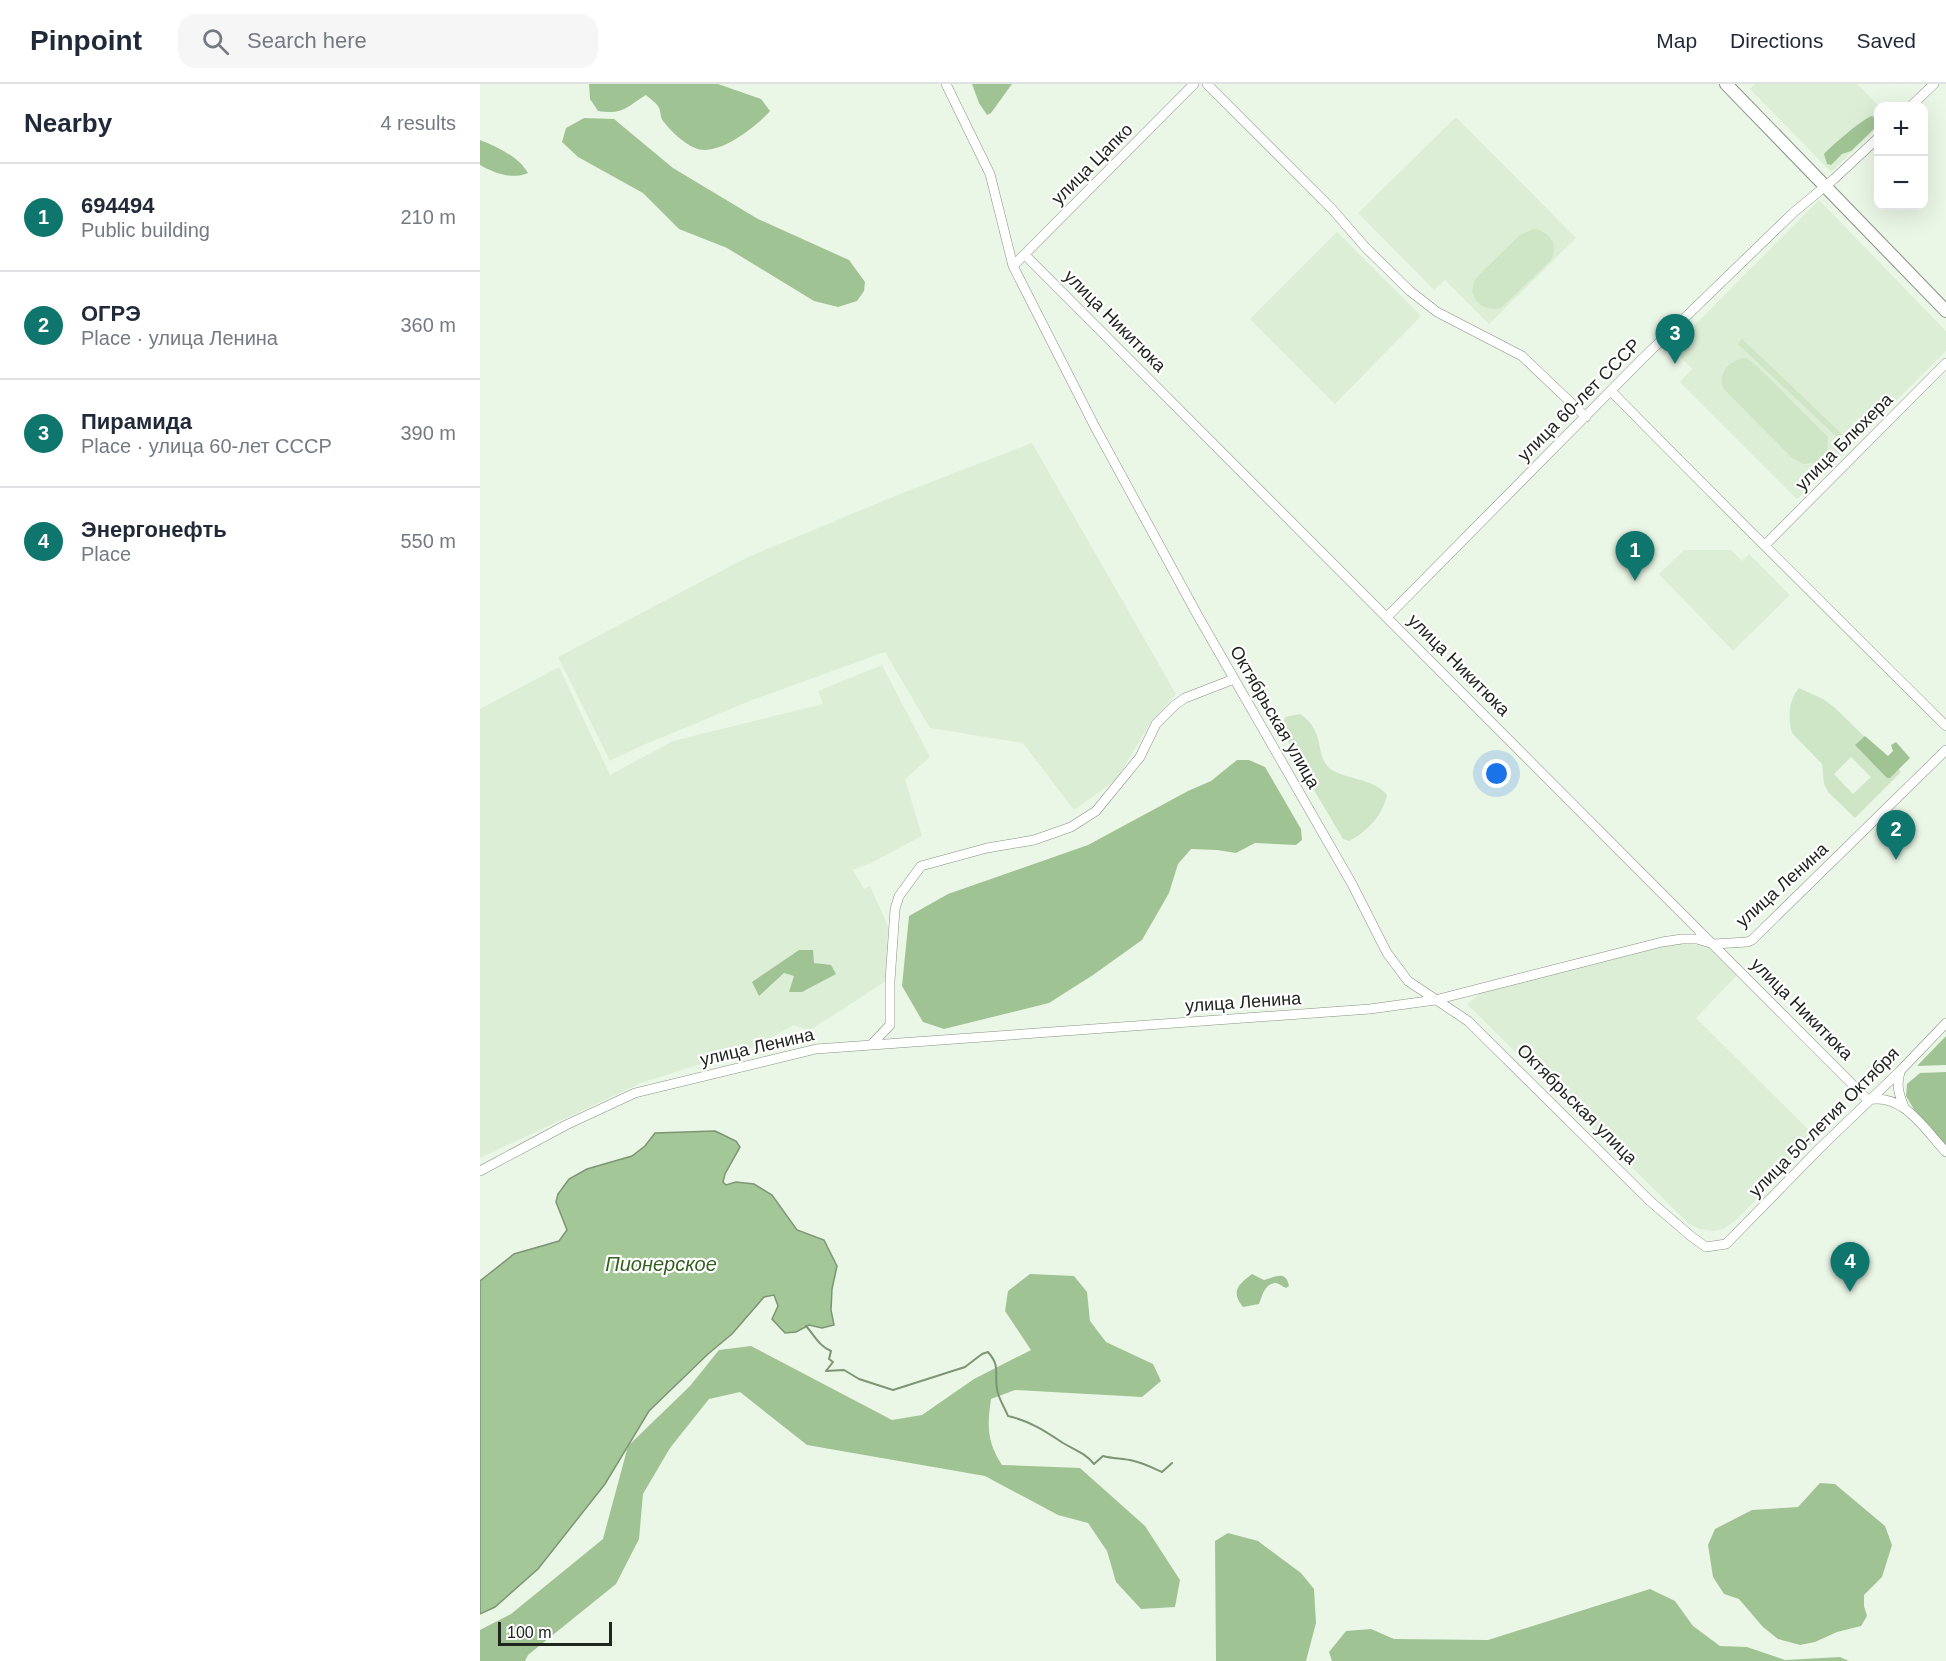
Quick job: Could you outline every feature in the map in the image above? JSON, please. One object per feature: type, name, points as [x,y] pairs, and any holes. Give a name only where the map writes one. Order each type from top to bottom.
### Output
[{"type":"street","name":"Октябрьская улица","points":[[946,84],[990,174],[1013,266],[1095,427],[1234,679],[1352,884],[1387,953],[1408,981],[1468,1021],[1650,1201],[1706,1247],[1726,1244]]},
{"type":"street","name":"улица Цапко","points":[[1013,266],[1194,84]]},
{"type":"street","points":[[1207,84],[1332,208],[1366,248],[1410,291],[1437,312],[1513,350],[1530,363],[1586,417]]},
{"type":"street","points":[[1726,84],[1946,311]]},
{"type":"street","points":[[1915,102],[1934,84]]},
{"type":"street","name":"улица 60-лет СССР","points":[[1387,617],[1611,391],[1786,219],[1858,159],[1874,142]]},
{"type":"street","name":"улица Никитюка","points":[[1025,255],[1868,1100]]},
{"type":"street","name":"улица Блюхера","points":[[1765,545],[1946,363]]},
{"type":"street","points":[[1611,391],[1739,522],[1765,545],[1946,726]]},
{"type":"street","points":[[902,1043],[890,1025],[890,981],[895,909],[899,896],[921,866],[987,848],[1034,840],[1071,827],[1096,811],[1140,757],[1156,724],[1175,705],[1185,698],[1234,679]]},
{"type":"street","name":"улица Ленина","points":[[480,1171],[566,1125],[635,1093],[816,1049],[1325,1013],[1435,1000],[1662,942],[1697,939],[1714,944],[1752,940],[1946,750]]},
{"type":"street","name":"улица 50-летия Октября","points":[[1726,1244],[1946,1023]]},
{"type":"street","points":[[871,1045],[890,1025]]},
{"type":"street","points":[[1900,1071],[1897,1082],[1898,1094],[1904,1107],[1946,1152]]},
{"type":"street","points":[[1868,1100],[1878,1097],[1904,1107]]},
{"type":"shaded area","points":[[589,84],[718,84],[761,99],[770,111],[736,139],[714,149],[704,150],[691,146],[673,132],[662,119],[658,106],[646,95],[619,111],[598,111],[590,99]]},
{"type":"shaded area","points":[[972,84],[1012,84],[991,113],[987,115],[979,103]]},
{"type":"shaded area","points":[[1755,84],[1857,84],[1875,102],[1874,131],[1831,172],[1750,89]]},
{"type":"shaded area","points":[[1456,117],[1576,238],[1489,324],[1445,280],[1434,290],[1358,213]]},
{"type":"shaded area","points":[[1874,117],[1874,129],[1851,151],[1842,154],[1831,165],[1827,164],[1824,154],[1868,118]]},
{"type":"shaded area","points":[[584,118],[614,119],[673,168],[758,219],[849,260],[865,282],[864,291],[857,301],[838,307],[814,301],[727,248],[679,229],[643,193],[578,157],[562,142],[566,128]]},
{"type":"shaded area","points":[[480,140],[513,157],[528,173],[516,176],[503,175],[480,165]]},
{"type":"shaded area","points":[[1819,200],[1946,331],[1946,351],[1797,499],[1680,382],[1692,369],[1672,348]]},
{"type":"shaded area","points":[[1534,229],[1545,233],[1552,240],[1554,249],[1551,260],[1501,308],[1491,309],[1480,304],[1472,292],[1474,281],[1520,235]]},
{"type":"shaded area","points":[[1337,232],[1421,316],[1335,404],[1250,319]]},
{"type":"shaded area","points":[[1742,339],[1842,434],[1838,438],[1738,344]]},
{"type":"shaded area","points":[[1744,358],[1758,367],[1828,437],[1827,451],[1818,462],[1803,464],[1792,458],[1723,388],[1723,372],[1729,365]]},
{"type":"shaded area","points":[[1032,443],[1176,694],[1151,722],[1116,780],[1074,810],[1023,743],[930,728],[885,652],[752,700],[610,761],[558,657],[746,558],[900,494]]},
{"type":"shaded area","points":[[1684,550],[1731,550],[1742,561],[1749,554],[1790,595],[1733,651],[1659,574]]},
{"type":"shaded area","points":[[882,665],[930,757],[905,779],[922,836],[853,870],[864,889],[870,886],[888,926],[886,981],[809,1031],[794,1025],[754,1047],[641,1083],[480,1158],[480,709],[559,667],[610,775],[673,741],[823,704],[818,691]]},
{"type":"shaded area","points":[[1799,688],[1834,707],[1901,772],[1855,818],[1829,793],[1824,784],[1822,764],[1792,733],[1790,710],[1795,693]],"holes":[[[1851,757],[1871,777],[1853,794],[1834,774]]]},
{"type":"shaded area","points":[[1300,714],[1314,729],[1323,759],[1328,767],[1376,786],[1387,795],[1382,809],[1373,822],[1349,841],[1343,839],[1295,758],[1282,726],[1285,717]]},
{"type":"shaded area","points":[[1865,736],[1888,756],[1893,751],[1891,745],[1896,742],[1910,758],[1890,778],[1887,778],[1855,745]]},
{"type":"shaded area","points":[[1237,760],[1249,760],[1265,767],[1301,829],[1302,840],[1296,845],[1255,843],[1236,853],[1191,849],[1178,864],[1169,893],[1142,940],[1093,975],[1049,1003],[944,1029],[923,1022],[902,986],[909,916],[948,894],[1088,845],[1211,781]]},
{"type":"shaded area","points":[[1674,942],[1709,946],[1738,974],[1696,1018],[1817,1138],[1737,1219],[1724,1229],[1713,1231],[1689,1224],[1467,1004],[1489,986]]},
{"type":"shaded area","points":[[799,950],[813,950],[814,963],[831,965],[836,974],[802,992],[789,992],[794,976],[784,973],[759,996],[752,982]]},
{"type":"shaded area","points":[[1946,1036],[1946,1065],[1917,1066]]},
{"type":"shaded area","points":[[1946,1072],[1946,1146],[1916,1113],[1906,1096],[1907,1084],[1920,1073]]},
{"type":"shaded area","points":[[1030,1274],[1074,1276],[1087,1292],[1090,1321],[1106,1342],[1153,1364],[1161,1381],[1142,1397],[1015,1390],[991,1399],[989,1434],[993,1449],[1002,1465],[1080,1468],[1145,1526],[1180,1580],[1175,1607],[1141,1609],[1116,1582],[1107,1551],[1088,1523],[1058,1515],[985,1476],[807,1445],[740,1392],[709,1399],[670,1448],[643,1494],[639,1539],[616,1584],[528,1655],[525,1661],[480,1661],[480,1630],[511,1614],[603,1539],[628,1446],[690,1386],[719,1350],[751,1346],[892,1420],[922,1415],[974,1379],[1031,1350],[1005,1311],[1008,1291]]},
{"type":"shaded area","points":[[1252,1274],[1264,1280],[1283,1276],[1289,1286],[1286,1288],[1277,1283],[1269,1285],[1264,1290],[1259,1304],[1243,1307],[1237,1296],[1238,1288]]},
{"type":"shaded area","points":[[1820,1483],[1835,1484],[1885,1526],[1892,1545],[1882,1577],[1864,1595],[1867,1616],[1861,1626],[1800,1645],[1778,1639],[1763,1627],[1739,1599],[1724,1594],[1713,1577],[1708,1545],[1715,1529],[1752,1510],[1798,1507]]},
{"type":"shaded area","points":[[1228,1533],[1258,1541],[1301,1573],[1314,1589],[1316,1623],[1306,1661],[1216,1661],[1215,1541]]},
{"type":"shaded area","points":[[1650,1589],[1675,1601],[1693,1626],[1720,1646],[1747,1647],[1785,1660],[1840,1657],[1849,1661],[1332,1661],[1329,1652],[1346,1631],[1371,1629],[1394,1639],[1488,1640]]},
{"type":"water","name":"Пионерское","points":[[715,1131],[736,1141],[740,1147],[725,1174],[723,1182],[726,1185],[736,1182],[754,1184],[772,1195],[797,1230],[824,1240],[837,1266],[832,1289],[831,1310],[834,1325],[822,1328],[809,1325],[796,1332],[785,1333],[772,1319],[778,1306],[774,1295],[764,1297],[732,1334],[649,1411],[605,1484],[538,1569],[495,1607],[480,1614],[480,1281],[514,1254],[559,1241],[567,1230],[556,1202],[558,1194],[569,1179],[587,1169],[632,1156],[645,1146],[655,1133]]},
{"type":"waterway","points":[[806,1326],[820,1344],[831,1351],[829,1359],[833,1362],[826,1371],[844,1370],[859,1379],[893,1390],[965,1367],[988,1352],[996,1366],[998,1392],[1008,1416],[1037,1427],[1083,1454],[1094,1464],[1103,1456],[1130,1460],[1162,1472],[1172,1463]]},
{"type":"place","name":"Пирамида","points":[[1675,364]]},
{"type":"place","name":"694494","points":[[1635,581]]},
{"type":"place","name":"ОГРЭ","points":[[1896,860]]},
{"type":"place","name":"Энергонефть","points":[[1850,1292]]}]
